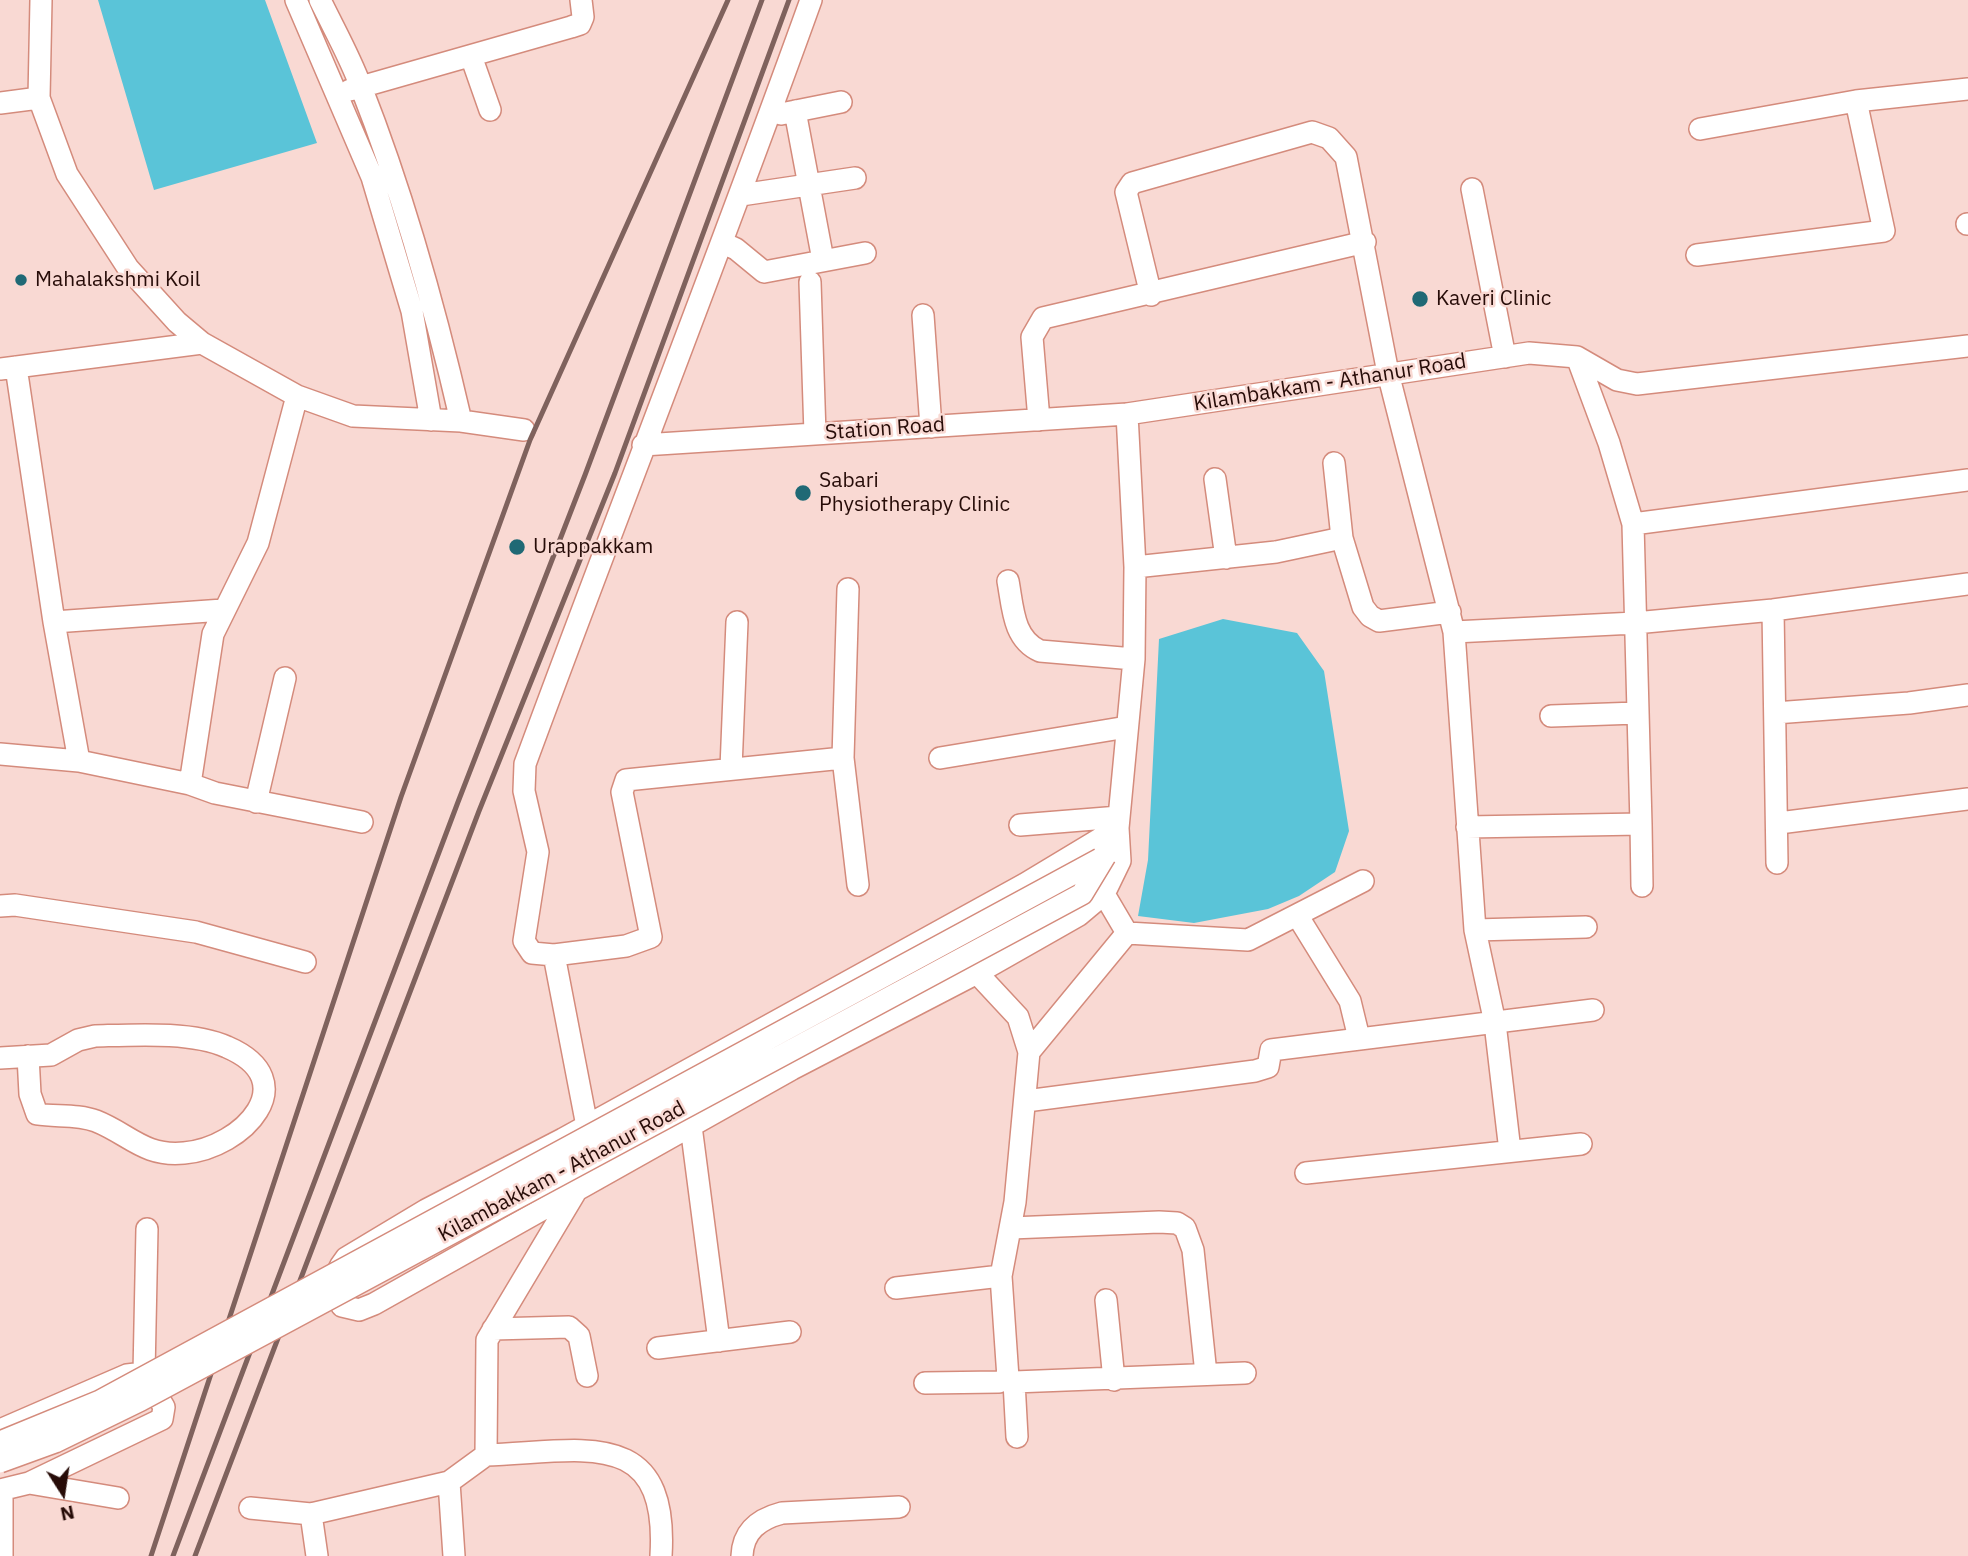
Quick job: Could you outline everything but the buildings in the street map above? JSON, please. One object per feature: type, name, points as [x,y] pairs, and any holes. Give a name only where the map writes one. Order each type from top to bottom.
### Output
[{"type":"street","points":[[41,0],[39,98],[67,174],[128,268],[177,322],[202,343],[298,396],[353,416],[461,421],[524,430]]},
{"type":"street","points":[[296,0],[339,94],[372,177],[412,311],[431,420]]},
{"type":"street","points":[[320,0],[361,86],[420,258],[461,421]]},
{"type":"street","points":[[339,94],[580,24],[583,17],[581,0]]},
{"type":"street","points":[[811,0],[741,195],[643,445],[525,764],[524,791],[538,852],[524,941],[532,953],[554,955],[626,946],[651,937],[622,792],[626,780],[843,758]]},
{"type":"street","points":[[471,55],[490,110]]},
{"type":"street","points":[[1700,129],[1856,101],[1968,89]]},
{"type":"street","points":[[0,103],[39,98]]},
{"type":"street","points":[[1697,255],[1884,231],[1856,101]]},
{"type":"street","points":[[769,115],[841,102]]},
{"type":"street","points":[[795,111],[823,260]]},
{"type":"street","points":[[1151,295],[1126,192],[1132,183],[1283,138],[1312,132],[1329,138],[1346,157],[1365,242],[1388,373],[1452,622],[1475,930],[1495,1023],[1510,1151]]},
{"type":"street","points":[[741,195],[855,178]]},
{"type":"street","points":[[1472,189],[1505,356]]},
{"type":"street","points":[[1039,419],[1032,337],[1043,318],[1151,295],[1365,242]]},
{"type":"street","points":[[723,243],[736,249],[764,272],[865,253]]},
{"type":"street","points":[[810,282],[815,434]]},
{"type":"street","points":[[923,315],[931,426]]},
{"type":"street","points":[[79,761],[8,368],[202,343]]},
{"type":"street","name":"Kilambakkam - Athanur Road","points":[[0,1462],[55,1442],[141,1400],[1082,894],[1105,856],[1118,822],[1128,727],[1134,659],[1135,567],[1127,414],[1505,356],[1556,353],[1577,357],[1617,380],[1637,384],[1968,346]]},
{"type":"street","points":[[1577,357],[1609,443],[1633,524],[1642,886]]},
{"type":"street","points":[[190,784],[213,634],[258,542],[298,396]]},
{"type":"street","name":"Station Road","points":[[643,445],[1127,414]]},
{"type":"street","points":[[1334,463],[1342,538],[1363,607],[1370,616],[1380,621],[1634,623],[1773,610],[1968,584]]},
{"type":"street","points":[[1216,479],[1226,558]]},
{"type":"street","points":[[1633,524],[1968,480]]},
{"type":"street","points":[[1135,567],[1276,552],[1342,538]]},
{"type":"street","points":[[1008,581],[1020,636],[1028,646],[1040,651],[1134,659]]},
{"type":"street","points":[[848,589],[843,758],[858,885]]},
{"type":"street","points":[[54,622],[223,610]]},
{"type":"street","points":[[1773,610],[1775,777],[1779,823],[1777,863]]},
{"type":"street","points":[[731,768],[737,622]]},
{"type":"street","points":[[256,802],[285,678]]},
{"type":"street","points":[[1775,713],[1909,703],[1968,695]]},
{"type":"street","points":[[1551,716],[1637,713]]},
{"type":"street","points":[[940,758],[1128,727]]},
{"type":"street","points":[[0,754],[79,761],[190,784],[215,793],[256,802],[362,822]]},
{"type":"street","points":[[1779,823],[1968,799]]},
{"type":"street","points":[[1020,825],[1118,822]]},
{"type":"street","points":[[1118,822],[1120,861],[1104,894],[1079,915],[977,973],[691,1126],[374,1304],[359,1310],[342,1307],[335,1295],[338,1269],[346,1258],[426,1210],[587,1126],[1025,884],[1118,822]]},
{"type":"street","points":[[1467,827],[1641,824]]},
{"type":"street","name":"Kilambakkam - Athanur Road","points":[[0,1443],[100,1401],[1105,856]]},
{"type":"street","points":[[1127,933],[1248,940],[1363,881]]},
{"type":"street","points":[[1104,894],[1127,933]]},
{"type":"street","points":[[0,906],[15,905],[195,932],[305,962]]},
{"type":"street","points":[[1297,915],[1350,1001],[1359,1038]]},
{"type":"street","points":[[1475,930],[1586,927]]},
{"type":"street","points":[[1030,1052],[1127,933]]},
{"type":"street","points":[[486,1455],[487,1340],[577,1190],[587,1126],[554,955]]},
{"type":"street","points":[[977,973],[1018,1017],[1030,1052],[1010,1228],[1001,1276],[1017,1437]]},
{"type":"street","points":[[1026,1101],[1255,1072],[1268,1067],[1271,1050],[1592,1010]]},
{"type":"street","points":[[0,1058],[61,1052],[78,1040],[95,1036],[200,1039],[227,1046],[246,1057],[259,1069],[264,1090],[251,1122],[233,1138],[195,1152],[156,1152],[137,1146],[93,1120],[37,1114],[30,1094],[29,1056]]},
{"type":"street","points":[[691,1126],[719,1341]]},
{"type":"street","points":[[1306,1173],[1581,1144]]},
{"type":"street","points":[[1010,1228],[1159,1222],[1177,1223],[1185,1228],[1193,1250],[1206,1374]]},
{"type":"street","points":[[2,1556],[1,1490],[29,1483],[162,1419],[164,1407],[144,1373],[147,1229]]},
{"type":"street","points":[[896,1288],[1001,1276]]},
{"type":"street","points":[[1106,1300],[1114,1380]]},
{"type":"street","points":[[493,1329],[569,1327],[579,1336],[587,1376]]},
{"type":"street","points":[[659,1348],[790,1332]]},
{"type":"street","points":[[0,1430],[127,1375],[144,1373]]},
{"type":"street","points":[[925,1383],[1114,1380],[1245,1373]]},
{"type":"street","points":[[250,1508],[311,1514],[449,1482],[486,1455],[589,1452],[613,1454],[634,1464],[649,1478],[658,1496],[663,1525],[660,1556]]},
{"type":"street","points":[[449,1482],[454,1556]]},
{"type":"street","points":[[29,1483],[118,1498]]},
{"type":"street","points":[[742,1556],[745,1538],[766,1517],[782,1513],[899,1507]]},
{"type":"street","points":[[311,1514],[317,1556]]},
{"type":"water","points":[[98,0],[265,0],[317,143],[154,190]]},
{"type":"water","points":[[1223,619],[1297,633],[1324,671],[1349,831],[1335,872],[1299,896],[1268,909],[1194,923],[1138,916],[1148,860],[1159,639]]},
{"type":"railway","points":[[151,1556],[401,797],[530,440],[728,0]]},
{"type":"railway","points":[[173,1556],[458,802],[585,475],[762,0]]},
{"type":"railway","points":[[195,1556],[479,811],[615,473],[789,0]]},
{"type":"place","name":"Mahalakshmi Koil","points":[[21,280]]},
{"type":"place","name":"Kaveri Clinic","points":[[1420,299]]},
{"type":"place","name":"Sabari Physiotherapy Clinic","points":[[803,493]]},
{"type":"place","name":"Urappakkam","points":[[517,547]]}]
